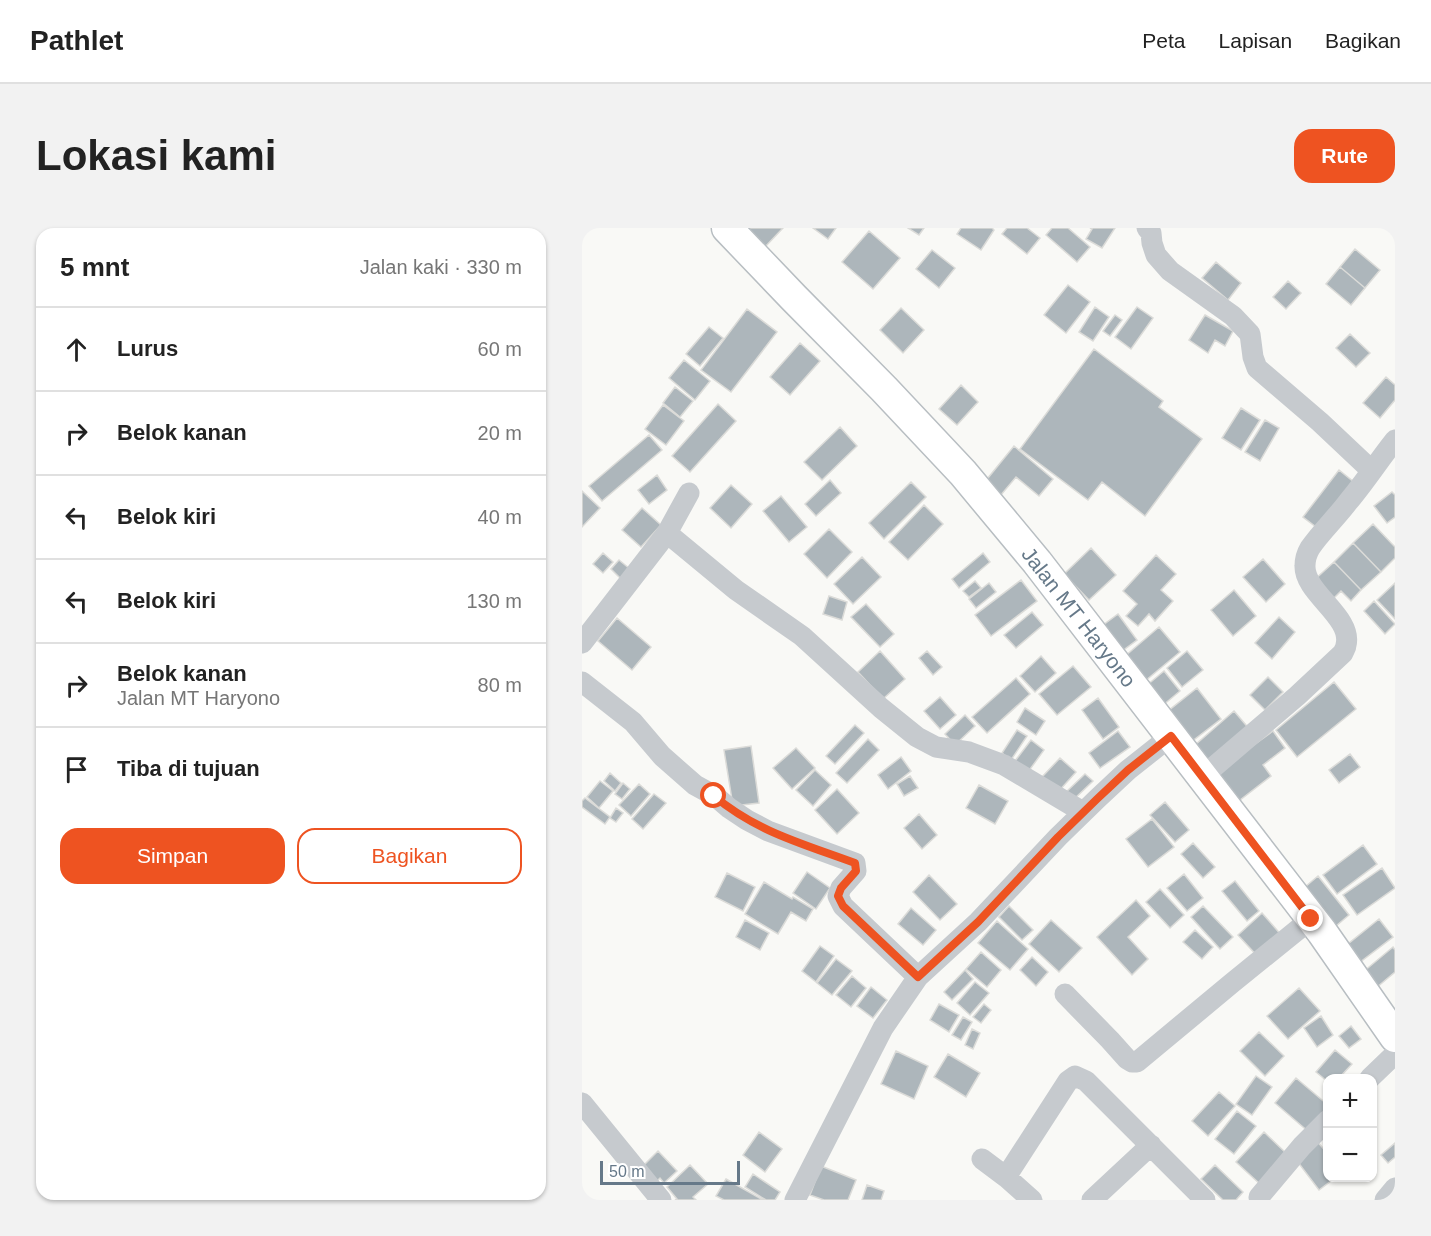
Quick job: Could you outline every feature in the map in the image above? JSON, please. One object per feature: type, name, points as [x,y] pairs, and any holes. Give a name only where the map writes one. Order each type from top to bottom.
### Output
[{"type":"main road","name":"Jalan MT Haryono","points":[[727,228],[963,473],[1037,562],[1311,919],[1395,1037]]},
{"type":"street","points":[[1147,228],[1151,233],[1156,255],[1170,271],[1233,316],[1250,334],[1257,369],[1320,422],[1372,471]]},
{"type":"street","points":[[1202,777],[1297,696],[1343,653],[1347,638],[1342,624],[1311,586],[1304,568],[1305,562],[1309,550],[1317,539],[1395,440]]},
{"type":"street","points":[[582,643],[667,532],[690,493]]},
{"type":"street","points":[[667,532],[736,590],[802,636],[881,708],[917,737],[936,747],[969,752],[1004,765],[1083,812]]},
{"type":"street","points":[[582,682],[633,722],[662,756],[695,785],[747,820],[768,831],[855,863],[856,871],[841,888],[838,896],[843,906],[918,977]]},
{"type":"street","points":[[795,1200],[883,1028],[918,977],[978,922],[1083,812],[1128,770],[1171,736]]},
{"type":"street","points":[[1065,994],[1127,1059],[1137,1062],[1311,919]]},
{"type":"street","points":[[1374,1074],[1395,1054]]},
{"type":"street","points":[[1006,1177],[1068,1081],[1076,1076],[1086,1081],[1205,1200]]},
{"type":"street","points":[[582,1103],[661,1200]]},
{"type":"street","points":[[1259,1197],[1323,1125]]},
{"type":"street","points":[[1092,1200],[1151,1145]]},
{"type":"street","points":[[982,1159],[1032,1200]]},
{"type":"street","points":[[1385,1200],[1395,1188]]},
{"type":"building","points":[[742,228],[783,228],[764,248]]},
{"type":"building","points":[[813,228],[836,228],[828,239]]},
{"type":"building","points":[[908,228],[924,228],[919,235]]},
{"type":"building","points":[[961,228],[992,228],[994,230],[981,250],[957,234]]},
{"type":"building","points":[[1007,228],[1027,228],[1040,238],[1027,254],[1002,234]]},
{"type":"building","points":[[1052,228],[1068,228],[1090,247],[1077,262],[1046,235]]},
{"type":"building","points":[[1090,228],[1115,228],[1102,248],[1086,239],[1092,229]]},
{"type":"building","points":[[869,231],[900,258],[873,289],[842,262]]},
{"type":"building","points":[[1355,249],[1380,270],[1365,288],[1340,267]]},
{"type":"building","points":[[932,250],[955,268],[939,288],[916,269]]},
{"type":"building","points":[[1216,262],[1241,283],[1228,300],[1202,278]]},
{"type":"building","points":[[1340,267],[1365,288],[1351,305],[1326,284]]},
{"type":"building","points":[[1288,281],[1301,293],[1286,309],[1273,297]]},
{"type":"building","points":[[1068,285],[1090,302],[1066,333],[1044,315]]},
{"type":"building","points":[[1095,307],[1109,317],[1093,341],[1079,332]]},
{"type":"building","points":[[1137,307],[1153,318],[1131,349],[1115,337]]},
{"type":"building","points":[[901,308],[924,330],[903,353],[880,330]]},
{"type":"building","points":[[747,309],[777,332],[731,392],[701,370]]},
{"type":"building","points":[[1115,315],[1122,320],[1110,336],[1103,331]]},
{"type":"building","points":[[1205,315],[1233,331],[1225,346],[1215,340],[1208,353],[1189,340]]},
{"type":"building","points":[[709,327],[723,338],[700,366],[686,354]]},
{"type":"building","points":[[1350,334],[1370,353],[1356,367],[1336,348]]},
{"type":"building","points":[[800,343],[820,361],[790,395],[770,377]]},
{"type":"building","points":[[1094,349],[1163,401],[1159,407],[1202,439],[1145,516],[1102,482],[1088,500],[1020,449]]},
{"type":"building","points":[[684,360],[710,381],[695,400],[669,378]]},
{"type":"building","points":[[1386,377],[1395,385],[1395,400],[1380,418],[1363,403]]},
{"type":"building","points":[[961,385],[978,402],[957,425],[939,409]]},
{"type":"building","points":[[675,387],[693,401],[680,417],[663,403]]},
{"type":"building","points":[[718,404],[736,421],[690,472],[672,456]]},
{"type":"building","points":[[663,405],[684,421],[666,445],[645,429]]},
{"type":"building","points":[[1241,408],[1260,420],[1241,450],[1222,438]]},
{"type":"building","points":[[1265,420],[1279,428],[1260,461],[1245,452]]},
{"type":"building","points":[[840,427],[857,446],[822,480],[804,462]]},
{"type":"building","points":[[649,435],[662,450],[602,501],[589,486]]},
{"type":"building","points":[[1014,446],[1053,479],[1039,496],[1016,477],[995,502],[979,489]]},
{"type":"building","points":[[1339,470],[1355,483],[1320,530],[1303,517]]},
{"type":"building","points":[[657,475],[667,490],[649,504],[638,490]]},
{"type":"building","points":[[830,480],[841,493],[816,516],[805,504]]},
{"type":"building","points":[[911,482],[926,497],[884,539],[869,523]]},
{"type":"building","points":[[731,485],[752,504],[731,528],[710,508]]},
{"type":"building","points":[[582,491],[600,508],[582,527]]},
{"type":"building","points":[[1392,492],[1395,495],[1395,517],[1387,523],[1374,506]]},
{"type":"building","points":[[781,496],[807,527],[789,542],[763,511]]},
{"type":"building","points":[[924,505],[943,524],[908,560],[889,542]]},
{"type":"building","points":[[642,508],[661,525],[641,547],[622,530]]},
{"type":"building","points":[[1373,524],[1395,547],[1395,558],[1381,572],[1353,543]]},
{"type":"building","points":[[829,529],[852,552],[827,578],[804,554]]},
{"type":"building","points":[[1353,543],[1381,572],[1361,590],[1334,562]]},
{"type":"building","points":[[1091,548],[1116,575],[1089,600],[1064,574]]},
{"type":"building","points":[[603,553],[613,562],[603,573],[593,564]]},
{"type":"building","points":[[983,553],[990,562],[959,588],[952,579]]},
{"type":"building","points":[[1156,555],[1176,574],[1161,590],[1173,601],[1155,621],[1149,614],[1138,626],[1126,616],[1137,604],[1123,591]]},
{"type":"building","points":[[862,557],[881,577],[853,604],[834,584]]},
{"type":"building","points":[[1263,559],[1285,584],[1266,602],[1243,577]]},
{"type":"building","points":[[619,560],[630,569],[621,579],[611,569]]},
{"type":"building","points":[[1334,562],[1361,590],[1351,601],[1341,591],[1330,602],[1312,582]]},
{"type":"building","points":[[1021,580],[1037,601],[991,636],[975,615]]},
{"type":"building","points":[[975,581],[981,588],[969,597],[963,591]]},
{"type":"building","points":[[989,583],[996,592],[976,608],[969,599]]},
{"type":"building","points":[[1395,583],[1395,619],[1377,600]]},
{"type":"building","points":[[1234,590],[1256,616],[1233,636],[1211,610]]},
{"type":"building","points":[[829,596],[847,602],[842,620],[823,614]]},
{"type":"building","points":[[1374,601],[1395,624],[1385,634],[1364,611]]},
{"type":"building","points":[[866,604],[894,634],[880,647],[851,617]]},
{"type":"building","points":[[1032,612],[1043,625],[1016,648],[1004,635]]},
{"type":"building","points":[[1118,614],[1137,640],[1114,657],[1095,631]]},
{"type":"building","points":[[1279,617],[1295,632],[1272,659],[1255,643]]},
{"type":"building","points":[[617,618],[651,647],[632,670],[598,641]]},
{"type":"building","points":[[1159,627],[1180,652],[1145,681],[1124,657]]},
{"type":"building","points":[[880,651],[905,679],[883,699],[858,672]]},
{"type":"building","points":[[927,651],[942,667],[933,675],[919,658]]},
{"type":"building","points":[[1187,651],[1203,670],[1182,687],[1167,668]]},
{"type":"building","points":[[1041,656],[1056,673],[1035,692],[1020,676]]},
{"type":"building","points":[[1073,666],[1091,687],[1057,715],[1039,694]]},
{"type":"building","points":[[1164,671],[1180,691],[1156,711],[1140,691]]},
{"type":"building","points":[[1268,677],[1283,692],[1265,710],[1250,695]]},
{"type":"building","points":[[1016,678],[1030,694],[987,733],[972,717]]},
{"type":"building","points":[[1334,682],[1356,709],[1297,757],[1276,730]]},
{"type":"building","points":[[1197,688],[1221,719],[1191,742],[1168,711]]},
{"type":"building","points":[[940,697],[956,715],[940,729],[924,711]]},
{"type":"building","points":[[1098,698],[1119,727],[1103,739],[1082,710]]},
{"type":"building","points":[[1025,708],[1045,721],[1036,735],[1017,722]]},
{"type":"building","points":[[1234,711],[1251,731],[1204,771],[1187,752]]},
{"type":"building","points":[[965,715],[975,726],[955,745],[945,734]]},
{"type":"building","points":[[855,725],[864,733],[835,764],[826,756]]},
{"type":"building","points":[[1017,730],[1027,736],[1011,760],[1002,753]]},
{"type":"building","points":[[1118,731],[1130,747],[1100,768],[1089,753]]},
{"type":"building","points":[[1273,731],[1285,748],[1263,765],[1271,776],[1231,807],[1208,778]]},
{"type":"building","points":[[868,739],[879,750],[847,783],[836,773]]},
{"type":"building","points":[[1031,740],[1044,750],[1028,772],[1015,761]]},
{"type":"building","points":[[751,746],[759,803],[733,806],[724,750]]},
{"type":"building","points":[[796,748],[815,768],[792,789],[773,768]]},
{"type":"building","points":[[1350,754],[1360,767],[1339,783],[1329,770]]},
{"type":"building","points":[[901,757],[911,771],[888,789],[878,775]]},
{"type":"building","points":[[1060,758],[1076,772],[1058,792],[1042,777]]},
{"type":"building","points":[[815,770],[831,785],[813,806],[796,790]]},
{"type":"building","points":[[610,773],[621,783],[615,791],[604,781]]},
{"type":"building","points":[[1085,774],[1093,781],[1071,802],[1064,794]]},
{"type":"building","points":[[910,776],[918,788],[904,796],[897,784]]},
{"type":"building","points":[[600,781],[613,791],[599,808],[587,797]]},
{"type":"building","points":[[623,783],[630,789],[622,799],[615,794]]},
{"type":"building","points":[[639,784],[650,794],[631,816],[619,805]]},
{"type":"building","points":[[979,785],[1008,801],[995,824],[966,808]]},
{"type":"building","points":[[837,789],[859,813],[837,834],[815,810]]},
{"type":"building","points":[[654,794],[666,803],[643,829],[632,819]]},
{"type":"building","points":[[585,798],[610,817],[605,824],[582,807],[582,801]]},
{"type":"building","points":[[1165,802],[1189,830],[1175,842],[1150,815]]},
{"type":"building","points":[[616,808],[623,813],[616,822],[610,818]]},
{"type":"building","points":[[919,814],[937,835],[922,849],[904,828]]},
{"type":"building","points":[[1152,819],[1174,847],[1148,867],[1126,839]]},
{"type":"building","points":[[1193,843],[1215,867],[1203,878],[1181,854]]},
{"type":"building","points":[[1363,845],[1377,864],[1337,894],[1323,875]]},
{"type":"building","points":[[1382,868],[1395,888],[1357,915],[1343,895]]},
{"type":"building","points":[[807,872],[830,888],[816,909],[793,893]]},
{"type":"building","points":[[727,873],[755,887],[743,911],[715,897]]},
{"type":"building","points":[[1184,874],[1203,898],[1187,911],[1167,888]]},
{"type":"building","points":[[929,875],[957,904],[940,920],[913,892]]},
{"type":"building","points":[[1318,876],[1349,915],[1336,926],[1305,887]]},
{"type":"building","points":[[1235,881],[1259,911],[1247,921],[1222,891]]},
{"type":"building","points":[[764,882],[813,909],[806,921],[791,912],[778,934],[745,914]]},
{"type":"building","points":[[1160,889],[1184,915],[1170,928],[1146,902]]},
{"type":"building","points":[[1136,900],[1150,916],[1128,937],[1148,959],[1132,975],[1097,937]]},
{"type":"building","points":[[1009,906],[1033,930],[1022,940],[999,917]]},
{"type":"building","points":[[1203,906],[1233,937],[1220,949],[1191,917]]},
{"type":"building","points":[[911,908],[936,930],[923,945],[898,924]]},
{"type":"building","points":[[1262,913],[1283,937],[1260,959],[1238,935]]},
{"type":"building","points":[[1379,919],[1393,937],[1351,969],[1338,952]]},
{"type":"building","points":[[745,920],[769,933],[760,950],[736,937]]},
{"type":"building","points":[[1051,920],[1082,948],[1059,972],[1029,944]]},
{"type":"building","points":[[997,921],[1028,949],[1010,970],[978,943]]},
{"type":"building","points":[[1195,930],[1213,947],[1202,959],[1183,942]]},
{"type":"building","points":[[820,946],[834,956],[816,982],[802,971]]},
{"type":"building","points":[[1393,947],[1395,972],[1376,988],[1363,972]]},
{"type":"building","points":[[981,952],[1001,970],[987,987],[966,969]]},
{"type":"building","points":[[1032,957],[1048,972],[1036,986],[1020,970]]},
{"type":"building","points":[[836,959],[852,971],[832,995],[817,983]]},
{"type":"building","points":[[965,970],[973,979],[952,1000],[944,992]]},
{"type":"building","points":[[852,976],[866,988],[851,1007],[836,995]]},
{"type":"building","points":[[975,982],[989,993],[970,1015],[957,1003]]},
{"type":"building","points":[[871,987],[887,1000],[873,1018],[857,1006]]},
{"type":"building","points":[[1299,988],[1320,1011],[1288,1039],[1267,1016]]},
{"type":"building","points":[[939,1004],[959,1015],[949,1032],[930,1020]]},
{"type":"building","points":[[984,1004],[991,1010],[981,1023],[973,1017]]},
{"type":"building","points":[[1321,1016],[1333,1035],[1317,1047],[1304,1028]]},
{"type":"building","points":[[963,1017],[972,1022],[961,1040],[952,1035]]},
{"type":"building","points":[[1351,1026],[1361,1039],[1349,1048],[1339,1036]]},
{"type":"building","points":[[972,1029],[980,1033],[973,1049],[965,1045]]},
{"type":"building","points":[[1259,1032],[1284,1056],[1265,1076],[1240,1051]]},
{"type":"building","points":[[1335,1050],[1352,1064],[1343,1074],[1323,1074],[1323,1078],[1316,1072]]},
{"type":"building","points":[[896,1051],[928,1066],[914,1099],[881,1084]]},
{"type":"building","points":[[948,1054],[980,1073],[966,1097],[934,1077]]},
{"type":"building","points":[[1256,1076],[1272,1087],[1252,1115],[1236,1104]]},
{"type":"building","points":[[1296,1078],[1323,1101],[1323,1117],[1310,1133],[1275,1103]]},
{"type":"building","points":[[1219,1092],[1235,1106],[1208,1136],[1192,1121]]},
{"type":"building","points":[[1237,1111],[1256,1126],[1234,1154],[1215,1139]]},
{"type":"building","points":[[759,1132],[782,1149],[765,1172],[743,1155]]},
{"type":"building","points":[[1264,1132],[1288,1155],[1261,1185],[1236,1162]]},
{"type":"building","points":[[1316,1140],[1323,1148],[1323,1182],[1330,1182],[1319,1190],[1294,1157]]},
{"type":"building","points":[[1395,1143],[1395,1157],[1388,1163],[1381,1155]]},
{"type":"building","points":[[658,1151],[677,1171],[664,1183],[660,1178],[653,1185],[639,1170]]},
{"type":"building","points":[[690,1165],[708,1184],[693,1197],[696,1200],[675,1200],[677,1199],[667,1187]]},
{"type":"building","points":[[1215,1165],[1243,1192],[1236,1200],[1223,1200],[1201,1179]]},
{"type":"building","points":[[821,1166],[856,1180],[848,1200],[824,1200],[810,1195]]},
{"type":"building","points":[[753,1174],[780,1192],[775,1200],[766,1200],[745,1187]]},
{"type":"building","points":[[726,1179],[763,1200],[724,1200],[716,1196]]},
{"type":"building","points":[[867,1185],[884,1191],[881,1200],[862,1200]]},
{"type":"route","points":[[714,796],[747,820],[768,831],[855,863],[856,871],[841,888],[838,896],[843,906],[918,977],[978,922],[1097,799],[1128,770],[1171,736],[1311,919]]}]
